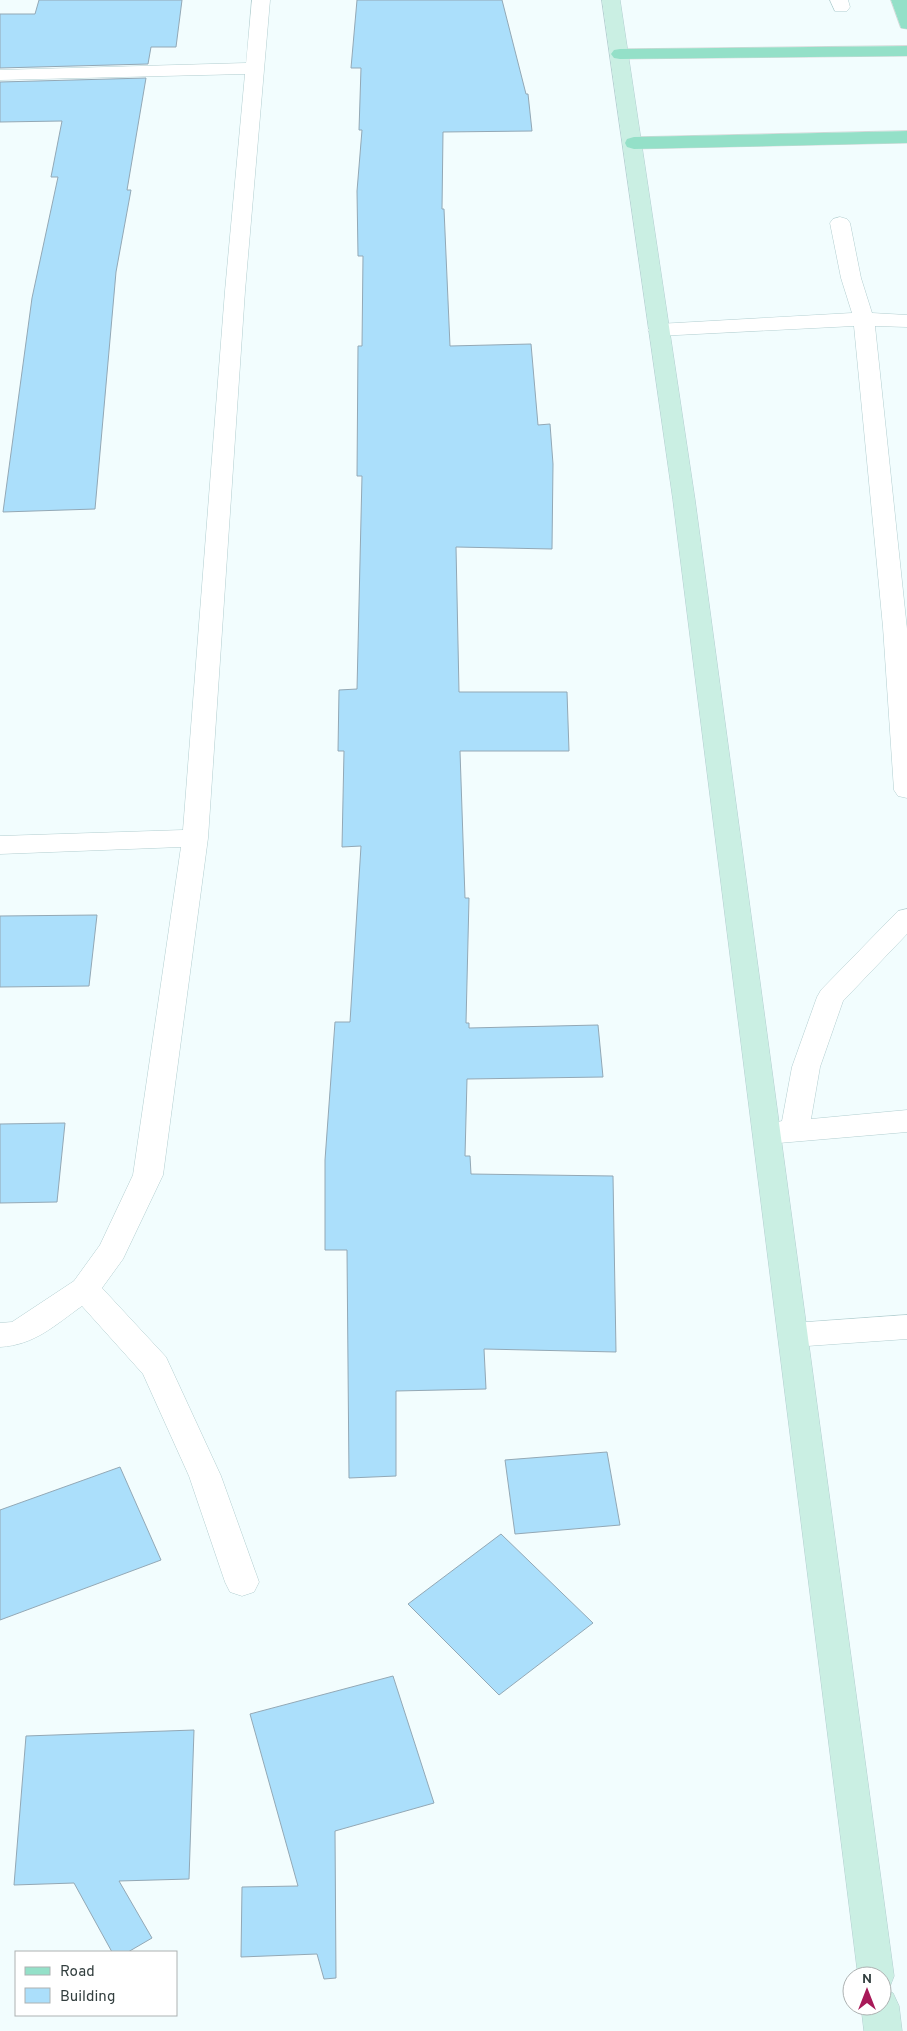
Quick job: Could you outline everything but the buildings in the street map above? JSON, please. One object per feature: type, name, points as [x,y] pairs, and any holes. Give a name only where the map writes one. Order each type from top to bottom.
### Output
[{"type":"main road","points":[[611,0],[634,143],[658,330],[684,500],[875,1966]]},
{"type":"main road","points":[[900,0],[907,24]]},
{"type":"main road","points":[[620,54],[907,51]]},
{"type":"main road","points":[[634,143],[907,137]]},
{"type":"main road","points":[[881,2016],[883,2031]]},
{"type":"street","points":[[0,1335],[18,1334],[84,1290],[112,1251],[148,1175],[195,838],[235,291],[261,0]]},
{"type":"street","points":[[0,75],[255,68]]},
{"type":"street","points":[[840,223],[864,319],[901,627],[907,790]]},
{"type":"street","points":[[658,330],[864,319],[907,321]]},
{"type":"street","points":[[0,845],[195,838]]},
{"type":"street","points":[[795,1130],[806,1067],[831,997],[907,918]]},
{"type":"street","points":[[766,1133],[907,1121]]},
{"type":"street","points":[[84,1290],[155,1366],[205,1476],[242,1582]]},
{"type":"street","points":[[793,1335],[907,1327]]}]
